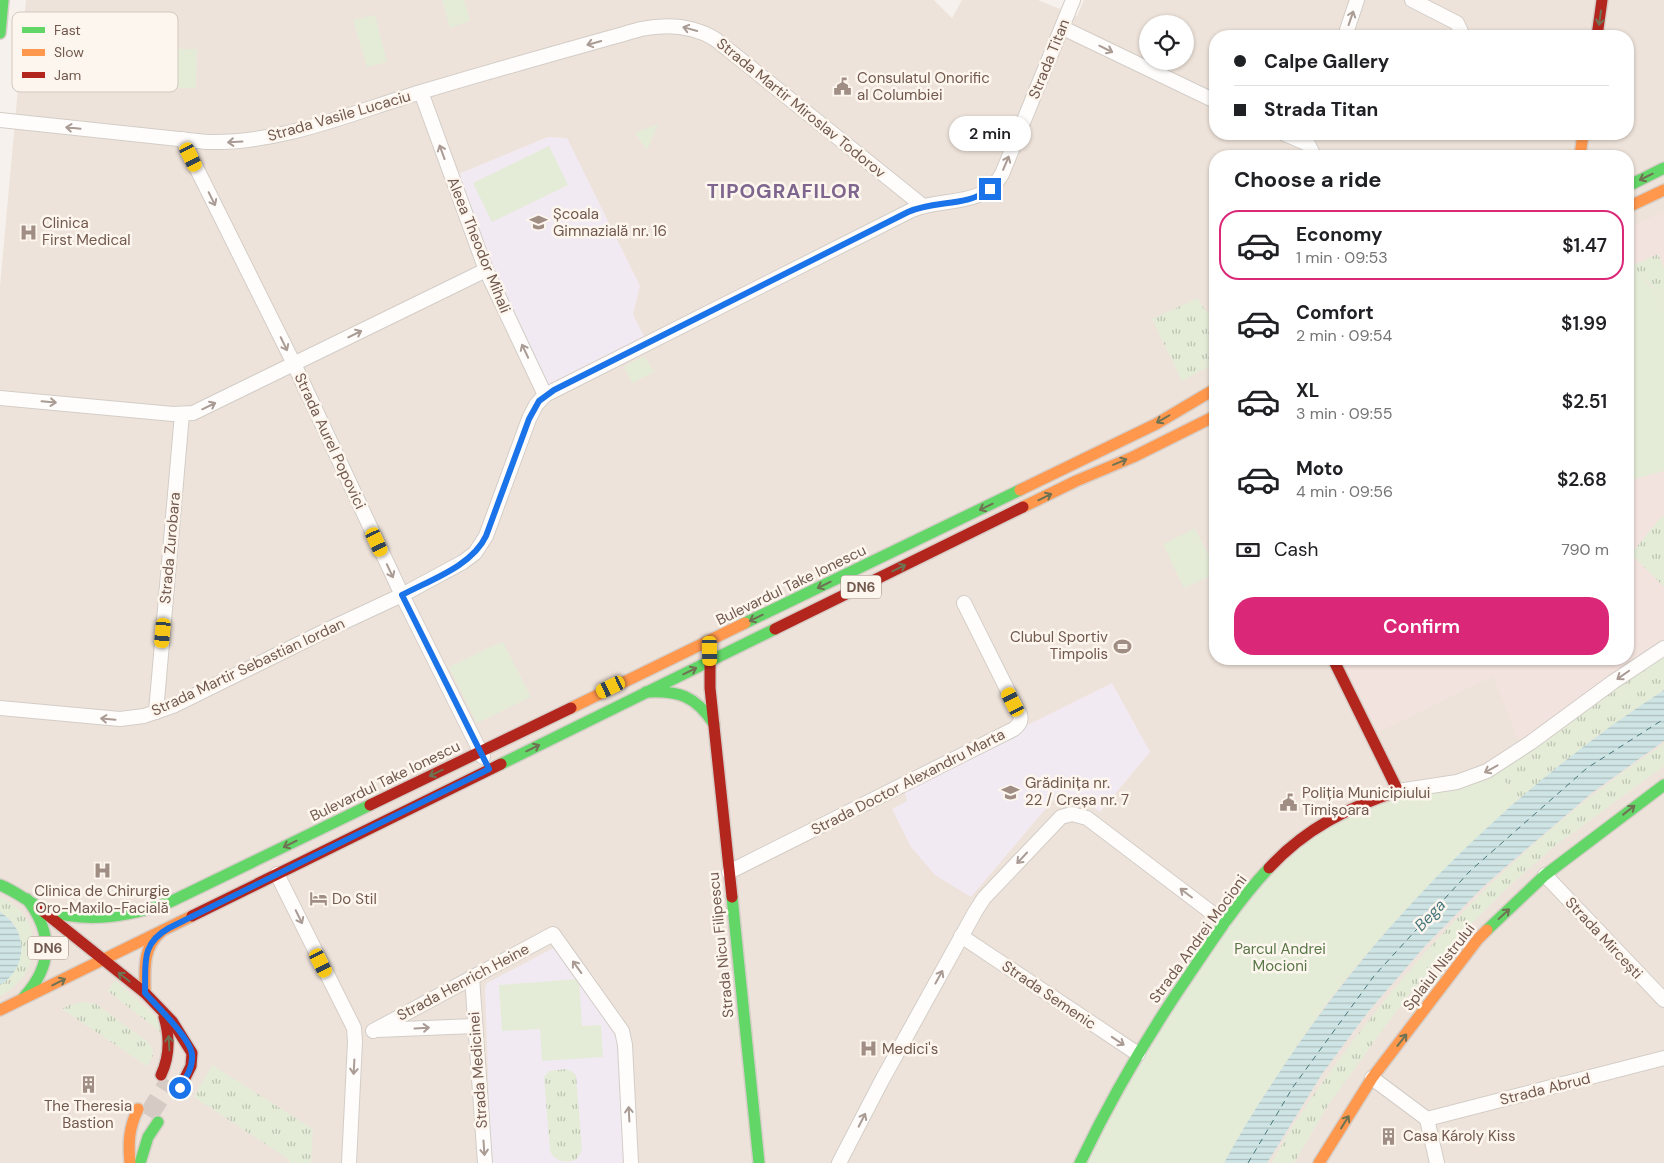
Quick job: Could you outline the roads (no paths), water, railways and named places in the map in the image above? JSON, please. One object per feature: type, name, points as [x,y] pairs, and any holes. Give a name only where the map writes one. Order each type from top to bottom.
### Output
[{"type":"main road","points":[[0,33],[3,0]]},
{"type":"main road","points":[[1598,30],[1602,0]]},
{"type":"main road","points":[[1634,183],[1664,168]]},
{"type":"main road","points":[[1634,204],[1664,190]]},
{"type":"main road","name":"Bulevardul Take Ionescu","points":[[19,894],[43,908],[72,915],[104,917],[149,910],[190,894],[625,680],[710,641],[1156,424],[1209,406]]},
{"type":"main road","name":"Bulevardul Take Ionescu","points":[[103,960],[1076,481],[1132,457],[1209,407]]},
{"type":"main road","name":"Strada Nicu Filipescu","points":[[710,641],[710,688],[759,1163]]},
{"type":"main road","points":[[1336,665],[1398,791]]},
{"type":"main road","points":[[646,692],[662,690],[691,698],[704,710],[714,725]]},
{"type":"main road","name":"Splaiul Nistrului","points":[[1319,1163],[1372,1078],[1478,939],[1545,875],[1664,785]]},
{"type":"main road","name":"Strada Andrei Mocioni","points":[[1080,1163],[1101,1120],[1138,1054],[1224,922],[1257,882],[1294,844],[1330,819],[1357,806],[1398,791]]},
{"type":"main road","name":"DN6","points":[[0,883],[19,894],[34,908],[43,923],[46,934],[48,951],[44,968],[36,984],[25,997],[15,1004]]},
{"type":"main road","points":[[19,894],[145,993],[162,1010],[192,1053],[191,1066],[171,1082]]},
{"type":"main road","points":[[145,993],[147,950],[156,936],[169,928]]},
{"type":"main road","name":"DN6","points":[[15,1004],[103,960]]},
{"type":"main road","points":[[162,1010],[170,1045],[171,1082]]},
{"type":"main road","points":[[179,1033],[180,1055]]},
{"type":"main road","points":[[171,1082],[177,1068]]},
{"type":"main road","points":[[130,1163],[127,1145],[129,1130],[138,1109]]},
{"type":"main road","points":[[135,1163],[139,1132],[153,1119],[140,1163]]},
{"type":"street","name":"Strada Titan","points":[[546,395],[908,212],[923,206],[974,198],[987,192],[1002,174],[1073,0]]},
{"type":"street","points":[[1347,30],[1357,0]]},
{"type":"street","points":[[1412,0],[1457,23],[1460,30]]},
{"type":"street","name":"Strada Martir Miroslav Todorov","points":[[641,29],[678,26],[711,37],[923,206]]},
{"type":"street","points":[[1062,28],[1209,98]]},
{"type":"street","name":"Strada Vasile Lucaciu","points":[[0,120],[182,140],[227,142],[263,139],[294,132],[421,92],[641,29]]},
{"type":"street","name":"Aleea Theodor Mihali","points":[[421,92],[486,270],[546,395]]},
{"type":"street","name":"Strada Aurel Popovici","points":[[182,140],[294,364],[402,595],[489,769]]},
{"type":"street","points":[[1299,140],[1311,145]]},
{"type":"street","points":[[0,398],[182,414],[198,411],[486,270]]},
{"type":"street","name":"Strada Martir Sebastian Iordan","points":[[0,708],[120,719],[135,718],[156,712],[173,706],[402,595],[468,559],[482,545],[531,414],[539,401],[546,395]]},
{"type":"street","name":"Strada Zurobara","points":[[156,712],[182,414]]},
{"type":"street","name":"Strada Doctor Alexandru Marta","points":[[729,872],[1014,729],[1019,724],[1021,720],[1020,715],[964,603]]},
{"type":"street","points":[[1398,791],[1457,782],[1487,771],[1530,743],[1664,648]]},
{"type":"street","points":[[839,1163],[881,1082],[961,936],[984,898],[1055,822],[1063,816],[1070,814],[1087,818],[1224,922]]},
{"type":"street","points":[[277,874],[352,1023],[355,1047],[349,1163]]},
{"type":"street","name":"Strada Mircești","points":[[1545,875],[1664,1000]]},
{"type":"street","name":"Strada Henrich Heine","points":[[373,1031],[553,934],[624,1035],[631,1163]]},
{"type":"street","name":"Strada Semenic","points":[[961,936],[1138,1054]]},
{"type":"street","name":"Strada Medicinei","points":[[472,977],[485,1163]]},
{"type":"street","points":[[0,1011],[15,1004]]},
{"type":"street","points":[[354,1032],[475,1026]]},
{"type":"street","name":"Strada Abrud","points":[[1427,1119],[1664,1058]]},
{"type":"street","points":[[1372,1078],[1427,1119],[1437,1163]]},
{"type":"water","name":"Bega","points":[[1664,690],[1664,741],[1592,793],[1516,858],[1483,887],[1425,946],[1368,1012],[1322,1074],[1267,1163],[1224,1163],[1263,1097],[1316,1020],[1358,965],[1403,913],[1501,815],[1553,770],[1608,728]]},
{"type":"water","points":[[0,912],[16,928],[21,948],[16,968],[0,985]]},
{"type":"tunnel","points":[[148,1116],[170,1081]]},
{"type":"place","name":"Consulatul Onorific al Columbiei","points":[[843,87]]},
{"type":"place","name":"Școala Gimnazială nr. 16","points":[[539,223]]},
{"type":"place","name":"Clinica First Medical","points":[[28,232]]},
{"type":"place","name":"Clubul Sportiv Timpolis","points":[[1122,646]]},
{"type":"place","name":"Grădinița nr. 22 / Creșa nr. 7","points":[[1011,792]]},
{"type":"place","name":"Poliția Municipiului Timișoara","points":[[1288,802]]},
{"type":"place","name":"Clinica de Chirurgie Oro-Maxilo-Facială","points":[[102,870]]},
{"type":"place","name":"Do Stil","points":[[318,899]]},
{"type":"place","name":"Medici's","points":[[868,1049]]},
{"type":"place","name":"The Theresia Bastion","points":[[88,1085]]},
{"type":"place","name":"Casa Károly Kiss","points":[[1389,1136]]},
{"type":"district","name":"TIPOGRAFILOR","points":[[784,191]]},
{"type":"park label","name":"Parcul Andrei Mocioni","points":[[1280,958]]}]
